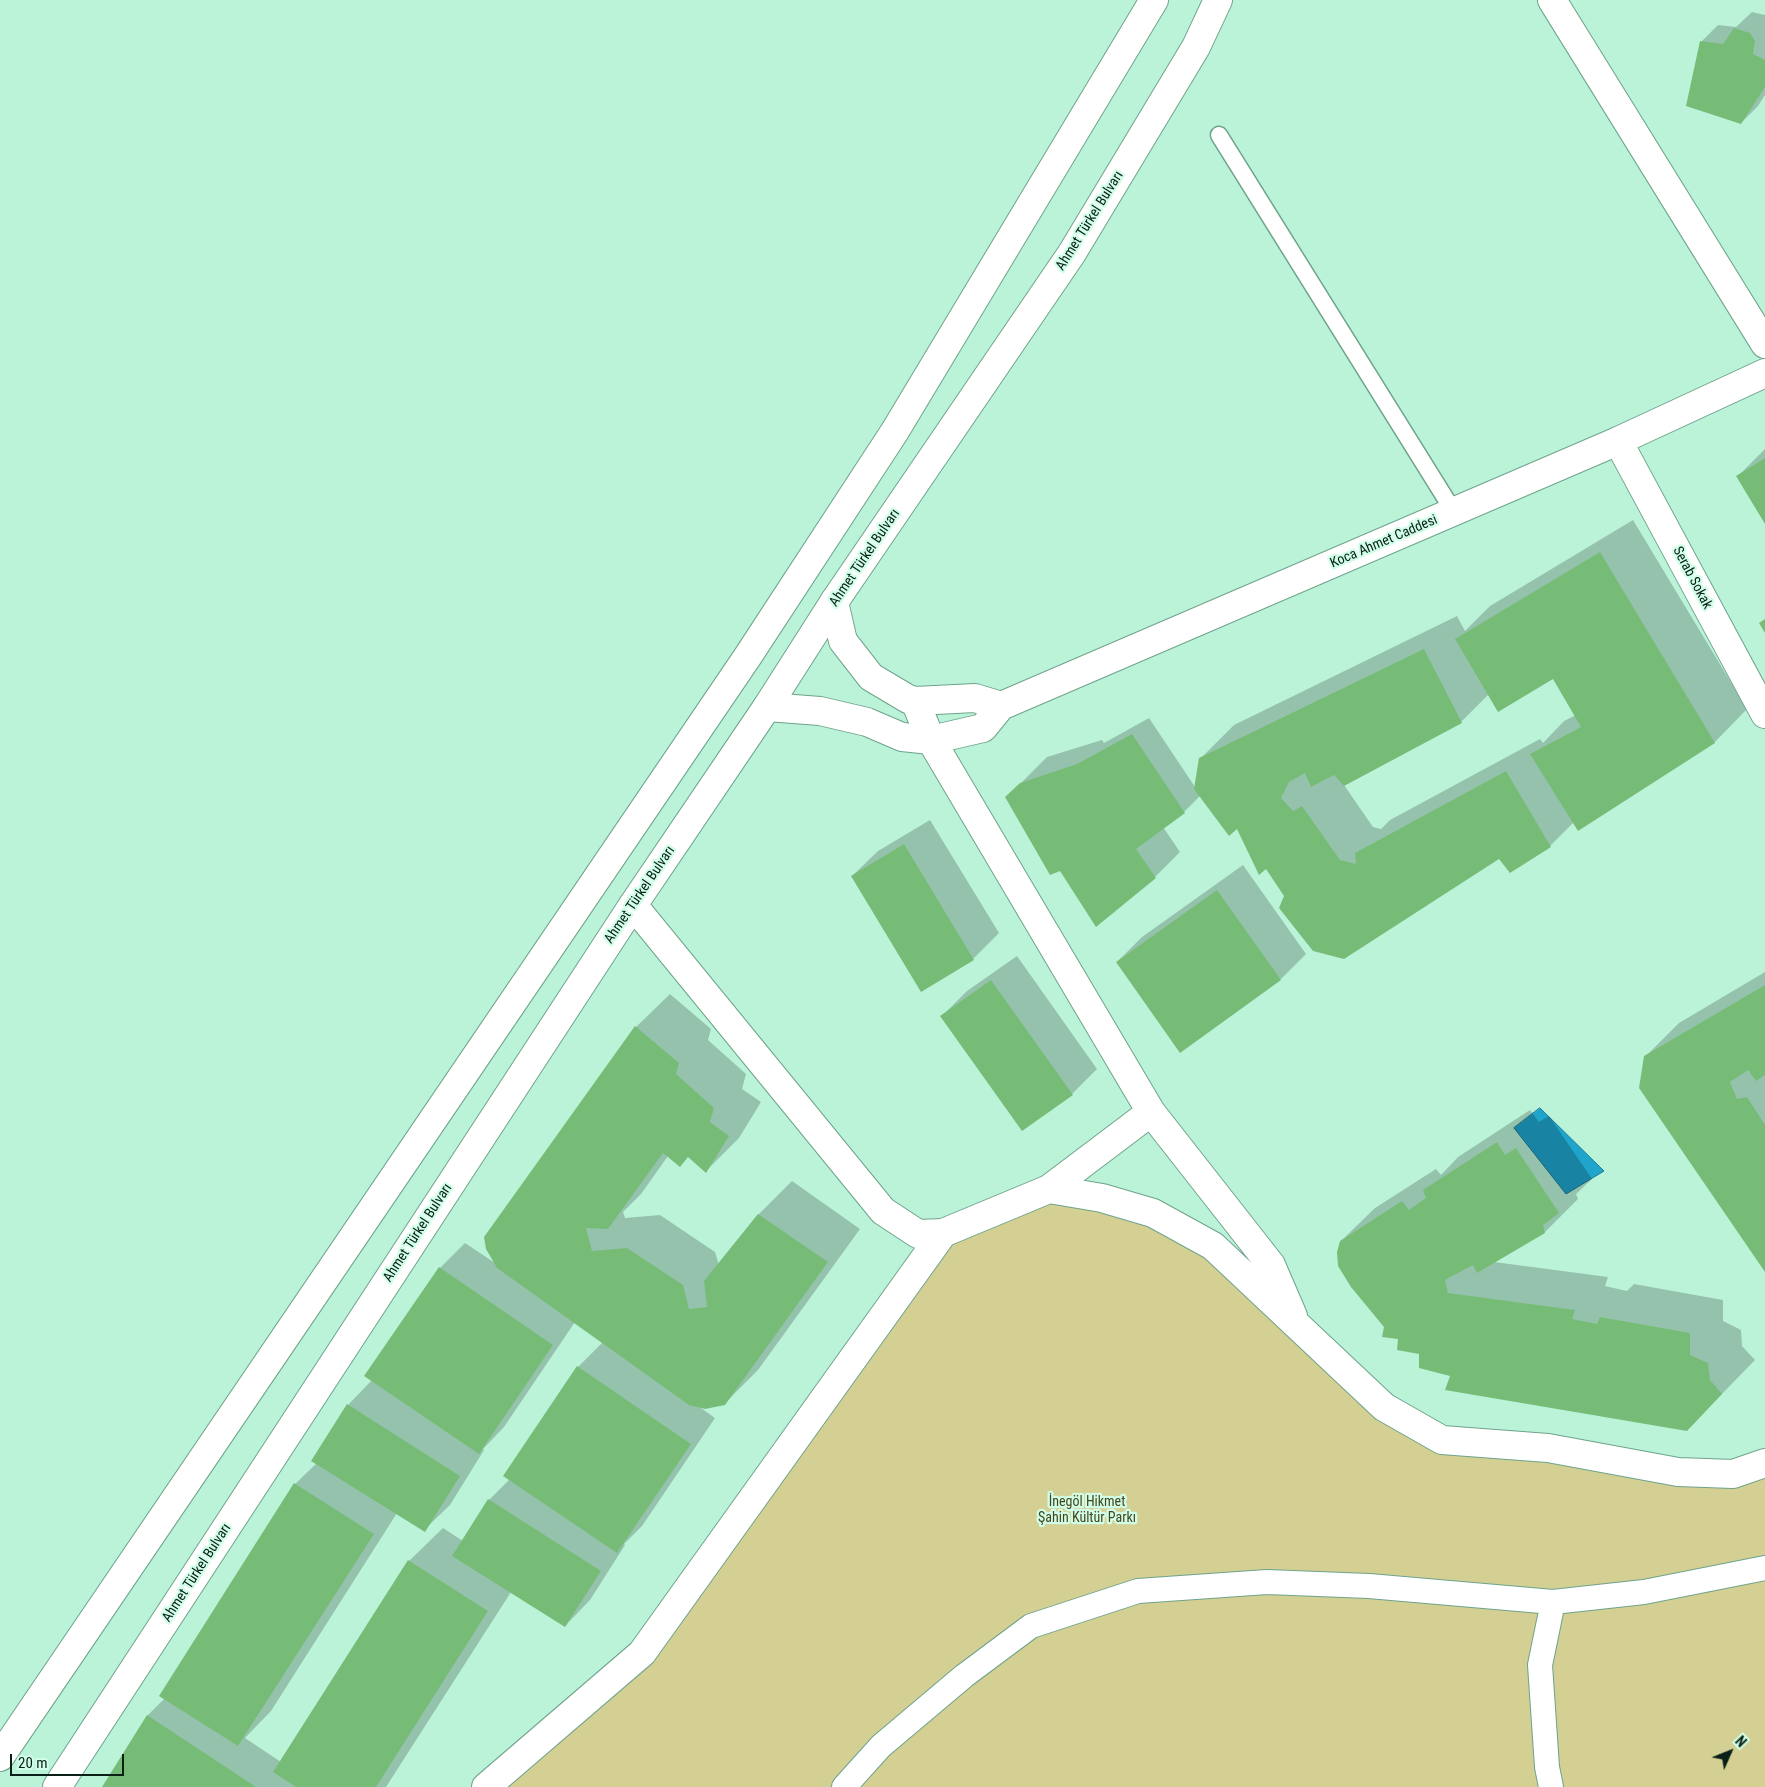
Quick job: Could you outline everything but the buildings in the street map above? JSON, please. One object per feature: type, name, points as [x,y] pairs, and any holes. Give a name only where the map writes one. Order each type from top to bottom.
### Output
[{"type":"street","points":[[0,1757],[753,648],[895,431],[1154,0]]},
{"type":"street","name":"Ahmet Türkel Bulvarı","points":[[57,1787],[633,905],[767,707],[834,602],[1072,253],[1196,47],[1218,0]]},
{"type":"street","points":[[1552,0],[1765,344]]},
{"type":"street","name":"Koca Ahmet Caddesi","points":[[1001,706],[1618,441],[1765,373]]},
{"type":"street","name":"Serab Sokak","points":[[1618,441],[1765,714]]},
{"type":"street","points":[[767,707],[820,711],[866,722],[902,737],[931,740],[983,728],[1001,706],[976,698],[915,701],[908,699],[871,677],[843,641],[834,602]]},
{"type":"street","points":[[915,701],[931,740],[1151,1112],[1271,1264],[1297,1327]]},
{"type":"street","points":[[633,905],[883,1210],[918,1234],[943,1233],[1048,1189],[1151,1112]]},
{"type":"street","points":[[1048,1189],[1102,1198],[1153,1213],[1213,1246],[1384,1407],[1442,1440],[1548,1448],[1678,1472],[1733,1474],[1765,1463]]},
{"type":"street","points":[[486,1787],[642,1654],[943,1233]]},
{"type":"street","points":[[844,1787],[888,1740],[964,1676],[1031,1626],[1138,1592],[1267,1582],[1368,1586],[1553,1602],[1644,1592],[1765,1568]]},
{"type":"street","points":[[1551,1787],[1546,1767],[1540,1665],[1553,1602]]},
{"type":"lane","points":[[1219,134],[1454,512]]},
{"type":"green space","name":"İnegöl Hikmet Şahin Kültür Parkı","points":[[1049,1189],[1153,1213],[1442,1440],[1678,1472],[1765,1463],[1765,1787],[486,1787],[642,1653],[943,1233]]},
{"type":"water","points":[[1540,1108],[1604,1171],[1566,1194],[1514,1128]]}]
